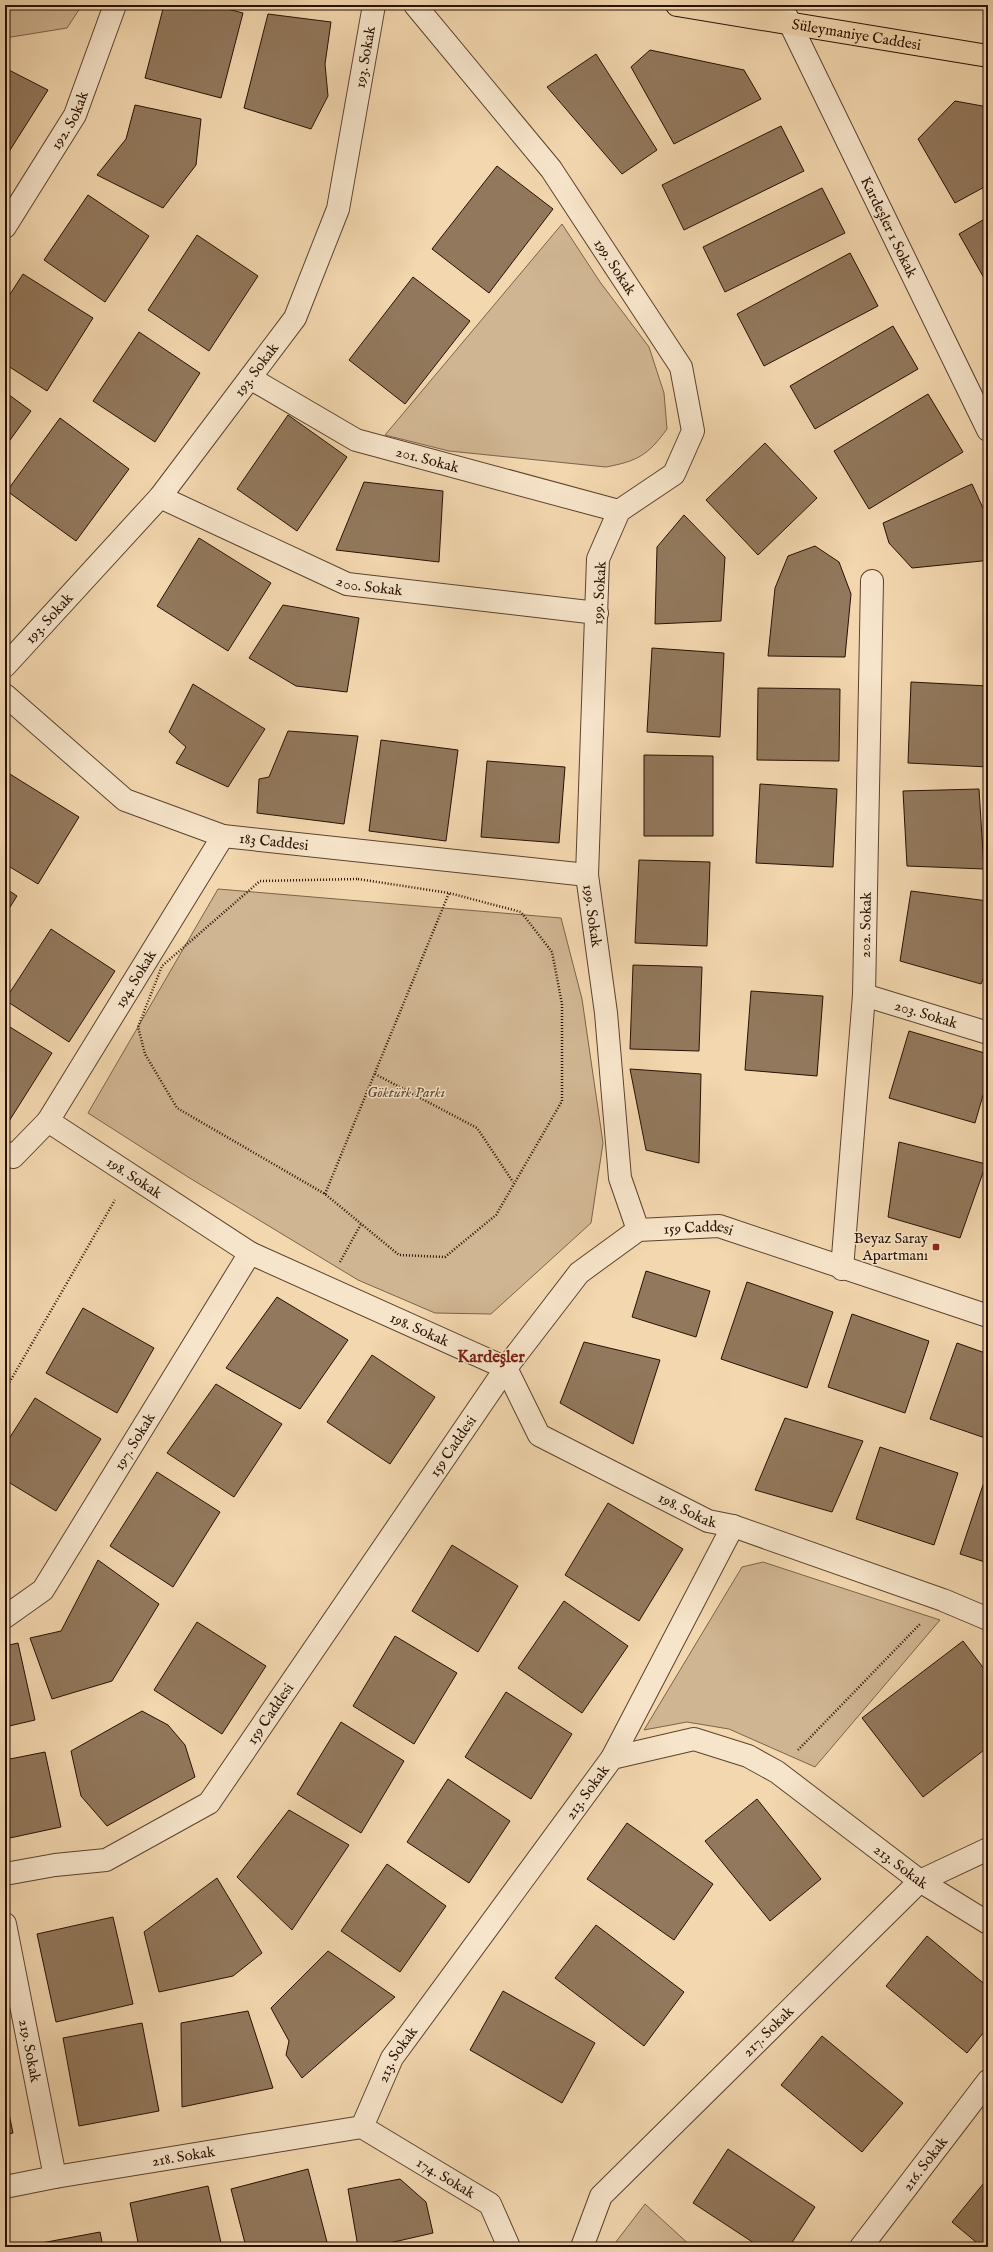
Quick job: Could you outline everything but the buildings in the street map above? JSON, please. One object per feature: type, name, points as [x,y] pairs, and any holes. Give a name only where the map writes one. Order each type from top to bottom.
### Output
[{"type":"main road","name":"Süleymaniye Caddesi","points":[[677,5],[786,14],[988,56]]},
{"type":"street","name":"192. Sokak","points":[[5,227],[76,115],[115,5]]},
{"type":"street","name":"193. Sokak","points":[[5,666],[160,497],[294,318],[338,209],[374,5]]},
{"type":"street","name":"199. Sokak","points":[[415,5],[552,169],[681,367],[693,430],[674,474],[619,511],[598,559],[587,875],[606,1013],[620,1178],[638,1230]]},
{"type":"street","name":"Kardeşler 1 Sokak","points":[[786,14],[988,430]]},
{"type":"street","name":"201. Sokak","points":[[250,378],[356,440],[619,511]]},
{"type":"street","name":"200. Sokak","points":[[160,497],[347,584],[597,613]]},
{"type":"street","name":"202. Sokak","points":[[842,1269],[864,995],[872,581]]},
{"type":"street","name":"183 Caddesi","points":[[5,695],[124,800],[223,836],[587,875]]},
{"type":"street","name":"194. Sokak","points":[[48,1121],[223,836]]},
{"type":"street","name":"203. Sokak","points":[[864,995],[988,1033]]},
{"type":"street","points":[[5,1152],[13,1157],[48,1121]]},
{"type":"street","name":"198. Sokak","points":[[48,1121],[250,1253],[506,1368],[539,1435],[708,1521],[733,1526],[943,1600],[988,1619]]},
{"type":"street","name":"159 Caddesi","points":[[5,1874],[55,1865],[106,1860],[209,1802],[506,1368],[579,1273],[638,1230],[718,1226],[842,1269],[988,1316]]},
{"type":"street","name":"197. Sokak","points":[[5,1617],[43,1590],[250,1253]]},
{"type":"street","points":[[612,1758],[733,1526]]},
{"type":"street","name":"213. Sokak","points":[[362,2127],[392,2058],[612,1758],[694,1739],[748,1756],[777,1772],[920,1881],[988,1923]]},
{"type":"street","name":"217. Sokak","points":[[582,2247],[601,2196],[920,1881],[988,1849]]},
{"type":"street","name":"219. Sokak","points":[[5,1924],[55,2177]]},
{"type":"street","name":"216. Sokak","points":[[861,2247],[988,2081]]},
{"type":"street","name":"218. Sokak","points":[[5,2187],[55,2177],[362,2127]]},
{"type":"street","name":"174. Sokak","points":[[362,2127],[490,2204],[509,2247]]},
{"type":"path","points":[[5,8],[28,5]]},
{"type":"path","points":[[358,879],[449,893],[521,912],[552,952],[562,1004],[562,1101],[514,1182],[496,1215],[445,1257],[399,1255],[325,1194],[177,1108],[145,1054],[138,1027],[162,966],[260,881],[358,879]]},
{"type":"path","points":[[325,1194],[449,893]]},
{"type":"path","points":[[375,1074],[477,1128],[514,1182]]},
{"type":"path","points":[[5,1390],[130,1174]]},
{"type":"path","points":[[327,1287],[361,1224]]},
{"type":"path","points":[[777,1772],[943,1600]]},
{"type":"green space","points":[[5,5],[82,5],[67,28],[5,38]]},
{"type":"green space","points":[[562,224],[600,282],[649,347],[664,393],[667,429],[660,438],[641,456],[617,465],[606,467],[449,451],[385,435]]},
{"type":"green space","name":"Göktürk Parkı","points":[[218,889],[561,918],[582,999],[603,1143],[591,1223],[491,1314],[435,1313],[358,1280],[188,1177],[88,1113]]},
{"type":"green space","points":[[763,1562],[940,1620],[815,1767],[729,1729],[687,1722],[644,1730],[742,1567]]},
{"type":"green space","points":[[645,2204],[692,2247],[612,2247]]},
{"type":"place","name":"Beyaz Saray Apartmanı","points":[[936,1247]]},
{"type":"district","name":"Kardeşler","points":[[491,1356]]}]
